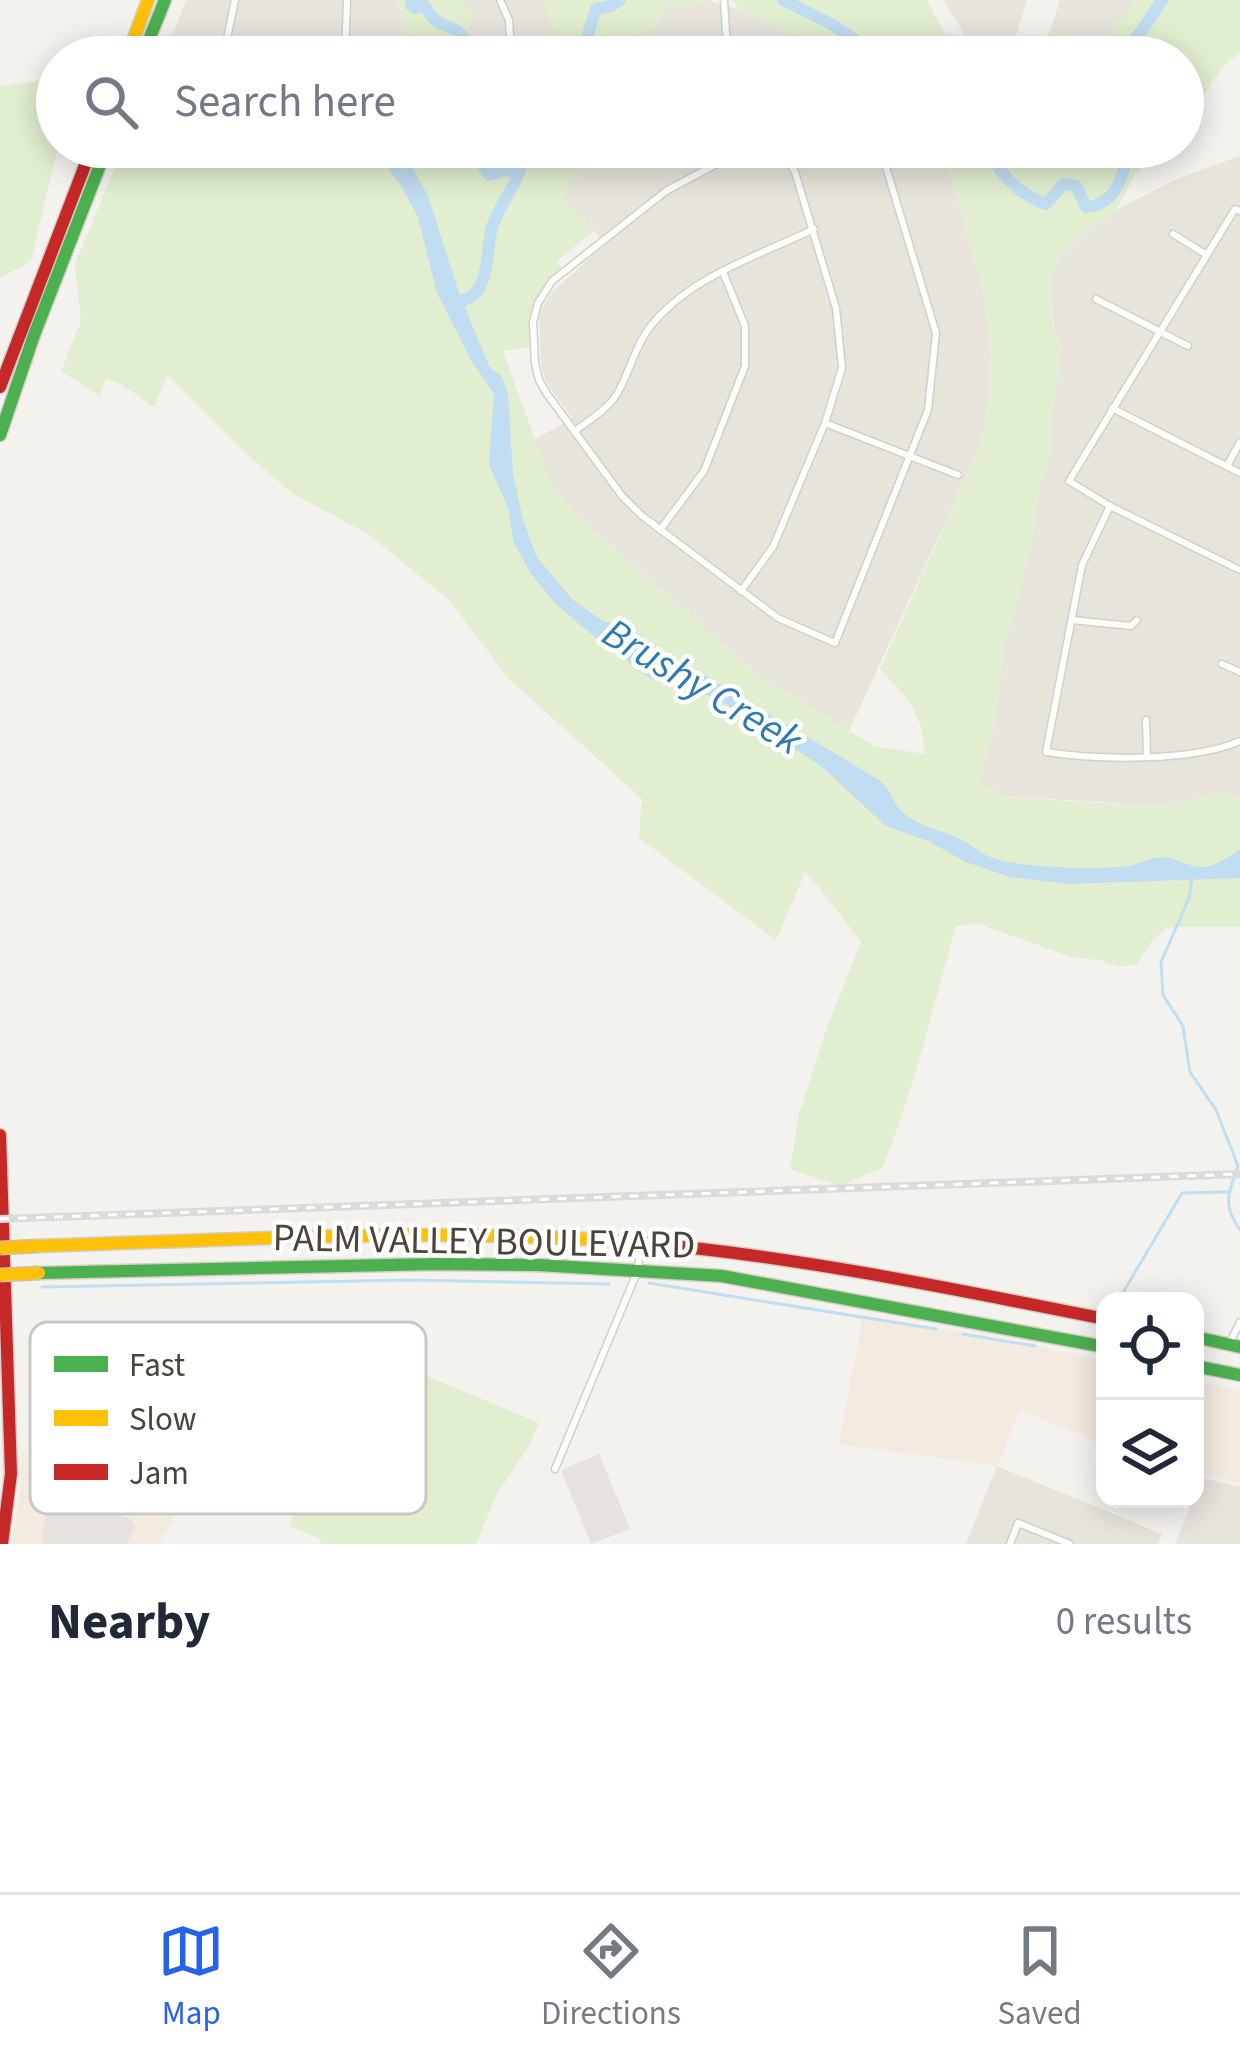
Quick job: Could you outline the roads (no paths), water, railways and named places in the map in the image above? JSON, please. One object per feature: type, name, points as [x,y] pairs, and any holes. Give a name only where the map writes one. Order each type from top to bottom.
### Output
[{"type":"main road","points":[[135,36],[148,0]]},
{"type":"main road","points":[[150,36],[165,0]]},
{"type":"main road","points":[[0,435],[28,333],[85,168]]},
{"type":"main road","points":[[0,387],[98,168]]},
{"type":"main road","points":[[0,1135],[11,1474],[2,1544]]},
{"type":"main road","name":"PALM VALLEY BOULEVARD","points":[[0,1248],[466,1235],[640,1243],[843,1270],[1096,1316]]},
{"type":"main road","name":"PALM VALLEY BOULEVARD","points":[[0,1275],[434,1264],[638,1270],[722,1276],[1096,1345]]},
{"type":"main road","points":[[1204,1339],[1234,1345]]},
{"type":"main road","points":[[1204,1363],[1220,1359],[1234,1345]]},
{"type":"main road","points":[[1204,1367],[1234,1374],[1232,1365],[1240,1359]]},
{"type":"street","points":[[226,36],[235,0]]},
{"type":"street","points":[[346,36],[347,0]]},
{"type":"street","points":[[500,0],[510,36]]},
{"type":"street","points":[[724,1],[729,36]]},
{"type":"street","points":[[709,168],[666,191],[552,281],[533,322],[539,380],[622,496],[660,531],[778,618],[836,643],[928,410],[936,333],[886,168]]},
{"type":"street","points":[[741,591],[772,547],[825,423],[842,368],[836,308],[793,168]]},
{"type":"street","points":[[1237,210],[1069,478],[1070,484],[1110,506],[1240,570]]},
{"type":"street","points":[[574,430],[611,402],[652,323],[682,293],[814,230]]},
{"type":"street","points":[[1173,234],[1207,255]]},
{"type":"street","points":[[660,531],[704,471],[745,366],[745,326],[723,272]]},
{"type":"street","points":[[1096,299],[1187,346]]},
{"type":"street","points":[[1112,408],[1240,473]]},
{"type":"street","points":[[825,423],[958,475]]},
{"type":"street","points":[[1227,466],[1240,442]]},
{"type":"street","points":[[1110,506],[1082,566],[1046,752],[1108,758],[1205,753],[1240,741]]},
{"type":"street","points":[[1072,620],[1131,626],[1137,620]]},
{"type":"street","points":[[1222,664],[1240,671]]},
{"type":"street","points":[[1146,720],[1147,756]]},
{"type":"street","points":[[555,1469],[638,1270],[640,1243]]},
{"type":"street","points":[[1234,1345],[1240,1322]]},
{"type":"street","points":[[1010,1544],[1018,1523],[1070,1544]]},
{"type":"water","name":"Brushy Creek","points":[[388,168],[413,168],[428,196],[459,293],[489,366],[502,377],[508,394],[513,474],[536,556],[573,600],[603,621],[630,628],[670,657],[879,780],[913,820],[990,857],[1078,868],[1128,866],[1165,857],[1204,867],[1240,849],[1240,878],[1068,884],[1010,877],[966,862],[886,826],[821,766],[731,707],[662,671],[655,670],[658,679],[654,681],[596,638],[557,605],[531,574],[514,543],[508,508],[489,464],[494,394],[437,293],[418,217]]},
{"type":"waterway","points":[[411,0],[415,8],[424,5],[434,19],[462,36]]},
{"type":"waterway","points":[[588,36],[596,9],[620,0]]},
{"type":"waterway","points":[[783,0],[850,36]]},
{"type":"waterway","points":[[1137,36],[1162,0]]},
{"type":"waterway","points":[[484,168],[490,175],[518,172]]},
{"type":"waterway","points":[[452,303],[472,296],[481,284],[492,227],[519,168]]},
{"type":"waterway","points":[[1000,168],[1018,189],[1046,204],[1064,184],[1076,186],[1086,207],[1112,194],[1124,168]]},
{"type":"waterway","points":[[1192,878],[1189,898],[1161,962],[1163,995],[1183,1026],[1190,1072],[1216,1110],[1238,1166],[1229,1199],[1240,1230]]},
{"type":"waterway","points":[[1123,1292],[1182,1193],[1228,1192]]},
{"type":"waterway","points":[[42,1287],[408,1280],[609,1284]]},
{"type":"waterway","points":[[649,1283],[936,1329]]},
{"type":"waterway","points":[[963,1334],[1035,1346]]},
{"type":"railway","points":[[0,1219],[1240,1174]]}]
